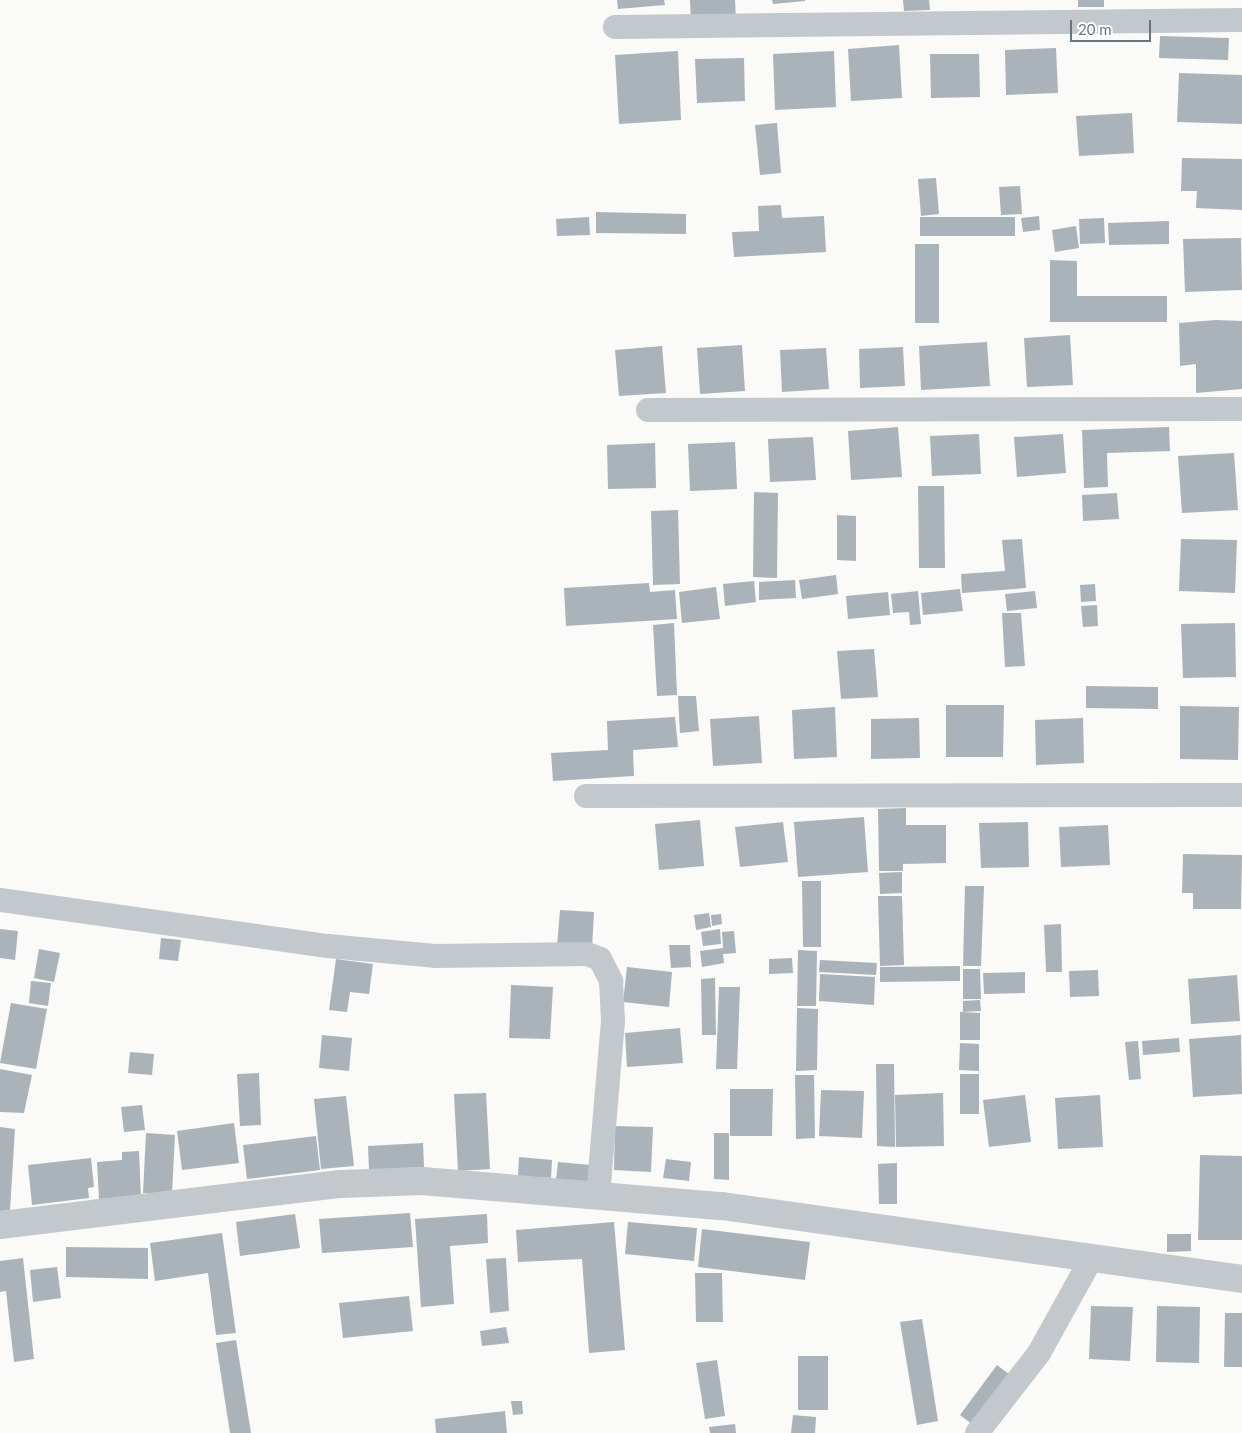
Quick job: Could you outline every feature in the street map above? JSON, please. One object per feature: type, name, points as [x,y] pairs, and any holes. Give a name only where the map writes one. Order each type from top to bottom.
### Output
[{"type":"street","points":[[615,27],[1242,20]]},
{"type":"street","points":[[648,410],[1242,409]]},
{"type":"street","points":[[586,796],[1242,795]]},
{"type":"street","points":[[0,900],[328,946],[435,956],[587,954],[600,959],[611,981],[613,1021],[598,1195]]},
{"type":"street","points":[[0,1225],[380,1181],[598,1195],[722,1206],[1242,1279]]},
{"type":"street","points":[[978,1433],[1039,1354],[1091,1259]]},
{"type":"building","points":[[617,0],[664,0],[665,5],[618,9]]},
{"type":"building","points":[[690,0],[735,0],[736,21],[691,23]]},
{"type":"building","points":[[772,0],[805,0],[805,1],[773,4]]},
{"type":"building","points":[[903,0],[929,0],[930,10],[904,11]]},
{"type":"building","points":[[1078,0],[1104,0],[1104,7],[1078,7]]},
{"type":"building","points":[[1160,36],[1229,38],[1228,60],[1159,58]]},
{"type":"building","points":[[899,45],[902,98],[851,101],[848,49]]},
{"type":"building","points":[[1056,48],[1058,93],[1006,95],[1005,50]]},
{"type":"building","points":[[678,51],[681,120],[619,124],[615,55]]},
{"type":"building","points":[[834,51],[836,107],[775,110],[773,54]]},
{"type":"building","points":[[930,54],[979,54],[980,97],[931,98]]},
{"type":"building","points":[[744,58],[745,101],[697,103],[695,59]]},
{"type":"building","points":[[1179,73],[1242,75],[1242,124],[1177,122]]},
{"type":"building","points":[[1132,113],[1134,153],[1079,156],[1076,116]]},
{"type":"building","points":[[777,123],[781,173],[760,175],[755,125]]},
{"type":"building","points":[[1182,158],[1242,159],[1242,210],[1196,208],[1197,191],[1181,191]]},
{"type":"building","points":[[936,178],[939,214],[921,216],[918,179]]},
{"type":"building","points":[[1020,186],[1022,214],[1001,215],[999,187]]},
{"type":"building","points":[[781,205],[782,218],[824,216],[826,252],[734,257],[732,232],[759,231],[758,206]]},
{"type":"building","points":[[596,212],[686,214],[686,234],[596,233]]},
{"type":"building","points":[[1039,216],[1040,230],[1023,232],[1021,218]]},
{"type":"building","points":[[589,217],[590,235],[557,236],[556,219]]},
{"type":"building","points":[[920,217],[1015,217],[1015,236],[920,236]]},
{"type":"building","points":[[1104,218],[1105,243],[1080,244],[1079,219]]},
{"type":"building","points":[[1169,221],[1169,244],[1109,245],[1108,223]]},
{"type":"building","points":[[1076,226],[1079,248],[1055,252],[1052,230]]},
{"type":"building","points":[[1241,238],[1242,290],[1185,292],[1183,239]]},
{"type":"building","points":[[915,244],[939,244],[939,323],[915,323]]},
{"type":"building","points":[[1050,260],[1077,261],[1077,296],[1167,296],[1167,322],[1050,322]]},
{"type":"building","points":[[1216,320],[1242,321],[1242,389],[1196,393],[1196,364],[1180,366],[1179,323]]},
{"type":"building","points":[[1070,335],[1073,385],[1027,387],[1024,338]]},
{"type":"building","points":[[987,342],[990,386],[921,390],[919,346]]},
{"type":"building","points":[[742,345],[745,391],[700,394],[697,348]]},
{"type":"building","points":[[662,346],[666,393],[619,396],[615,350]]},
{"type":"building","points":[[903,347],[905,386],[860,388],[859,349]]},
{"type":"building","points":[[826,348],[829,389],[782,392],[780,350]]},
{"type":"building","points":[[898,427],[902,477],[851,480],[848,431]]},
{"type":"building","points":[[1169,427],[1170,451],[1107,453],[1108,487],[1084,488],[1082,430]]},
{"type":"building","points":[[979,434],[981,474],[932,476],[930,436]]},
{"type":"building","points":[[1063,434],[1066,473],[1017,477],[1014,437]]},
{"type":"building","points":[[813,437],[816,480],[770,482],[768,439]]},
{"type":"building","points":[[735,442],[737,489],[690,491],[688,444]]},
{"type":"building","points":[[655,443],[656,488],[608,489],[607,445]]},
{"type":"building","points":[[1234,453],[1238,510],[1182,513],[1178,456]]},
{"type":"building","points":[[918,486],[944,486],[945,568],[919,568]]},
{"type":"building","points":[[754,492],[778,493],[777,578],[753,577]]},
{"type":"building","points":[[1117,493],[1119,519],[1083,521],[1082,495]]},
{"type":"building","points":[[678,510],[680,584],[653,585],[651,511]]},
{"type":"building","points":[[837,515],[856,516],[856,561],[837,560]]},
{"type":"building","points":[[1022,539],[1026,588],[962,593],[961,574],[1005,571],[1002,540]]},
{"type":"building","points":[[1181,539],[1237,540],[1235,593],[1179,591]]},
{"type":"building","points":[[836,575],[838,594],[802,599],[799,580]]},
{"type":"building","points":[[795,580],[796,598],[759,600],[759,582]]},
{"type":"building","points":[[754,581],[756,602],[725,606],[723,584]]},
{"type":"building","points":[[649,583],[650,592],[675,590],[677,619],[566,626],[564,588]]},
{"type":"building","points":[[1095,584],[1096,601],[1081,602],[1080,585]]},
{"type":"building","points":[[716,587],[720,619],[682,623],[679,592]]},
{"type":"building","points":[[960,589],[963,611],[923,615],[921,593]]},
{"type":"building","points":[[918,591],[921,624],[910,625],[909,612],[893,613],[891,594]]},
{"type":"building","points":[[1035,591],[1037,608],[1007,611],[1005,594]]},
{"type":"building","points":[[888,592],[890,615],[848,619],[846,596]]},
{"type":"building","points":[[1097,605],[1098,626],[1083,627],[1081,606]]},
{"type":"building","points":[[1002,613],[1021,613],[1025,666],[1005,667]]},
{"type":"building","points":[[674,623],[677,695],[657,696],[653,625]]},
{"type":"building","points":[[1235,623],[1236,677],[1183,678],[1181,624]]},
{"type":"building","points":[[874,649],[878,697],[841,699],[837,651]]},
{"type":"building","points":[[1086,686],[1158,687],[1158,709],[1086,708]]},
{"type":"building","points":[[678,696],[696,696],[699,731],[680,733]]},
{"type":"building","points":[[946,705],[1004,705],[1003,757],[946,757]]},
{"type":"building","points":[[1180,706],[1239,707],[1238,760],[1180,759]]},
{"type":"building","points":[[835,707],[837,757],[794,759],[792,710]]},
{"type":"building","points":[[759,716],[762,763],[713,766],[710,719]]},
{"type":"building","points":[[675,717],[678,747],[633,750],[634,776],[553,781],[551,753],[608,750],[607,721]]},
{"type":"building","points":[[919,718],[920,758],[871,759],[871,719]]},
{"type":"building","points":[[1083,718],[1084,763],[1036,765],[1035,720]]},
{"type":"building","points":[[906,808],[906,825],[946,825],[946,863],[903,864],[903,871],[879,871],[878,809]]},
{"type":"building","points":[[864,817],[868,872],[798,877],[794,822]]},
{"type":"building","points":[[700,820],[704,866],[659,870],[655,824]]},
{"type":"building","points":[[783,822],[788,862],[740,867],[735,827]]},
{"type":"building","points":[[1028,822],[1029,867],[981,868],[979,823]]},
{"type":"building","points":[[1108,825],[1110,865],[1061,867],[1059,827]]},
{"type":"building","points":[[1183,854],[1242,855],[1241,909],[1193,909],[1193,893],[1182,893]]},
{"type":"building","points":[[902,872],[902,893],[880,894],[879,873]]},
{"type":"building","points":[[802,881],[821,881],[821,947],[803,947]]},
{"type":"building","points":[[965,886],[984,886],[981,966],[963,966]]},
{"type":"building","points":[[878,896],[902,896],[904,965],[880,966]]},
{"type":"building","points":[[560,910],[594,912],[592,949],[557,946]]},
{"type":"building","points":[[709,913],[711,927],[696,930],[694,915]]},
{"type":"building","points":[[721,914],[722,924],[712,926],[711,915]]},
{"type":"building","points":[[1061,924],[1062,972],[1046,972],[1044,925]]},
{"type":"building","points":[[0,929],[18,931],[15,960],[0,958]]},
{"type":"building","points":[[720,929],[721,944],[703,946],[701,932]]},
{"type":"building","points":[[734,931],[736,953],[723,954],[724,963],[702,967],[700,951],[723,948],[722,932]]},
{"type":"building","points":[[161,938],[181,940],[178,961],[159,959]]},
{"type":"building","points":[[669,945],[690,945],[691,967],[671,968]]},
{"type":"building","points":[[39,949],[60,953],[54,982],[34,978]]},
{"type":"building","points":[[798,950],[817,951],[816,1006],[797,1006]]},
{"type":"building","points":[[792,958],[793,973],[769,974],[769,959]]},
{"type":"building","points":[[336,959],[373,964],[369,994],[350,992],[347,1012],[329,1010]]},
{"type":"building","points":[[820,960],[877,963],[876,975],[819,972]]},
{"type":"building","points":[[960,966],[960,981],[880,982],[880,967]]},
{"type":"building","points":[[627,967],[672,972],[669,1007],[623,1002]]},
{"type":"building","points":[[963,969],[980,969],[981,999],[963,999]]},
{"type":"building","points":[[1098,970],[1099,996],[1070,997],[1069,971]]},
{"type":"building","points":[[1025,972],[1025,993],[984,994],[983,973]]},
{"type":"building","points":[[820,974],[875,977],[874,1005],[819,1001]]},
{"type":"building","points":[[1237,975],[1240,1021],[1191,1024],[1188,979]]},
{"type":"building","points":[[715,978],[716,1035],[702,1035],[701,979]]},
{"type":"building","points":[[31,981],[51,983],[48,1006],[29,1003]]},
{"type":"building","points":[[511,985],[553,987],[550,1039],[509,1038]]},
{"type":"building","points":[[719,987],[740,987],[737,1069],[716,1069]]},
{"type":"building","points":[[980,1000],[981,1011],[963,1012],[963,1001]]},
{"type":"building","points":[[11,1003],[47,1009],[36,1069],[0,1063]]},
{"type":"building","points":[[797,1008],[818,1009],[817,1070],[796,1071]]},
{"type":"building","points":[[960,1012],[980,1013],[980,1040],[960,1040]]},
{"type":"building","points":[[680,1028],[683,1063],[627,1067],[625,1033]]},
{"type":"building","points":[[322,1035],[352,1038],[349,1071],[319,1068]]},
{"type":"building","points":[[1241,1035],[1242,1094],[1193,1097],[1189,1039]]},
{"type":"building","points":[[1179,1038],[1180,1052],[1143,1055],[1142,1041]]},
{"type":"building","points":[[1138,1041],[1141,1079],[1129,1080],[1125,1042]]},
{"type":"building","points":[[960,1043],[979,1044],[979,1071],[959,1070]]},
{"type":"building","points":[[130,1052],[154,1054],[152,1075],[128,1073]]},
{"type":"building","points":[[876,1064],[894,1064],[895,1147],[877,1146]]},
{"type":"building","points":[[0,1069],[32,1075],[24,1113],[0,1112]]},
{"type":"building","points":[[259,1073],[261,1125],[240,1126],[237,1074]]},
{"type":"building","points":[[960,1074],[979,1074],[979,1114],[960,1114]]},
{"type":"building","points":[[795,1075],[814,1075],[815,1138],[796,1139]]},
{"type":"building","points":[[730,1089],[773,1089],[772,1136],[730,1136]]},
{"type":"building","points":[[821,1090],[864,1091],[862,1138],[819,1136]]},
{"type":"building","points":[[486,1093],[490,1169],[458,1171],[454,1094]]},
{"type":"building","points":[[943,1093],[944,1146],[896,1147],[895,1095]]},
{"type":"building","points":[[1025,1095],[1031,1142],[989,1147],[983,1100]]},
{"type":"building","points":[[1100,1095],[1103,1147],[1058,1149],[1055,1098]]},
{"type":"building","points":[[346,1096],[354,1166],[321,1169],[314,1099]]},
{"type":"building","points":[[142,1105],[145,1130],[124,1132],[121,1107]]},
{"type":"building","points":[[234,1123],[239,1163],[182,1170],[177,1131]]},
{"type":"building","points":[[615,1126],[653,1127],[651,1172],[614,1170]]},
{"type":"building","points":[[0,1127],[15,1129],[10,1210],[0,1211]]},
{"type":"building","points":[[146,1133],[175,1135],[172,1194],[143,1193]]},
{"type":"building","points":[[714,1133],[729,1133],[729,1180],[714,1179]]},
{"type":"building","points":[[316,1136],[320,1170],[247,1179],[243,1145]]},
{"type":"building","points":[[423,1143],[424,1167],[369,1170],[368,1146]]},
{"type":"building","points":[[139,1151],[141,1197],[99,1199],[97,1162],[122,1160],[122,1152]]},
{"type":"building","points":[[1200,1155],[1242,1156],[1242,1240],[1198,1240]]},
{"type":"building","points":[[519,1157],[552,1160],[551,1178],[518,1176]]},
{"type":"building","points":[[91,1158],[94,1187],[88,1188],[89,1198],[32,1205],[28,1165]]},
{"type":"building","points":[[666,1159],[691,1162],[689,1181],[663,1178]]},
{"type":"building","points":[[558,1162],[591,1165],[589,1184],[556,1180]]},
{"type":"building","points":[[897,1163],[897,1204],[879,1204],[878,1164]]},
{"type":"building","points":[[410,1213],[413,1247],[322,1253],[319,1219]]},
{"type":"building","points":[[295,1214],[300,1248],[240,1256],[236,1222]]},
{"type":"building","points":[[487,1214],[488,1243],[450,1246],[454,1304],[421,1307],[415,1219]]},
{"type":"building","points":[[614,1222],[625,1350],[589,1353],[582,1259],[518,1262],[516,1230]]},
{"type":"building","points":[[628,1222],[697,1228],[694,1261],[625,1254]]},
{"type":"building","points":[[702,1229],[810,1242],[805,1280],[698,1267]]},
{"type":"building","points":[[222,1233],[236,1333],[216,1335],[208,1273],[155,1281],[150,1243]]},
{"type":"building","points":[[1167,1234],[1191,1234],[1191,1251],[1167,1252]]},
{"type":"building","points":[[66,1247],[148,1248],[148,1279],[66,1277]]},
{"type":"building","points":[[23,1258],[34,1359],[14,1362],[6,1291],[0,1292],[0,1261]]},
{"type":"building","points":[[506,1258],[509,1311],[490,1313],[486,1259]]},
{"type":"building","points":[[57,1267],[61,1298],[33,1302],[30,1270]]},
{"type":"building","points":[[695,1273],[722,1273],[723,1322],[696,1322]]},
{"type":"building","points":[[409,1296],[413,1331],[343,1338],[339,1303]]},
{"type":"building","points":[[1091,1306],[1133,1307],[1130,1361],[1089,1359]]},
{"type":"building","points":[[1157,1306],[1200,1307],[1199,1363],[1156,1362]]},
{"type":"building","points":[[1225,1313],[1242,1313],[1242,1367],[1224,1367]]},
{"type":"building","points":[[922,1319],[938,1421],[917,1425],[900,1322]]},
{"type":"building","points":[[506,1327],[509,1343],[482,1346],[480,1331]]},
{"type":"building","points":[[236,1340],[251,1433],[230,1433],[216,1343]]},
{"type":"building","points":[[798,1356],[828,1356],[828,1410],[798,1410]]},
{"type":"building","points":[[717,1360],[725,1416],[705,1419],[696,1363]]},
{"type":"building","points":[[997,1365],[1010,1375],[973,1425],[960,1415]]},
{"type":"building","points":[[511,1401],[522,1401],[523,1414],[513,1415]]},
{"type":"building","points":[[505,1411],[507,1433],[436,1433],[435,1419]]},
{"type":"building","points":[[793,1415],[816,1417],[815,1433],[791,1433]]},
{"type":"building","points":[[735,1424],[736,1433],[710,1433],[709,1427]]}]
